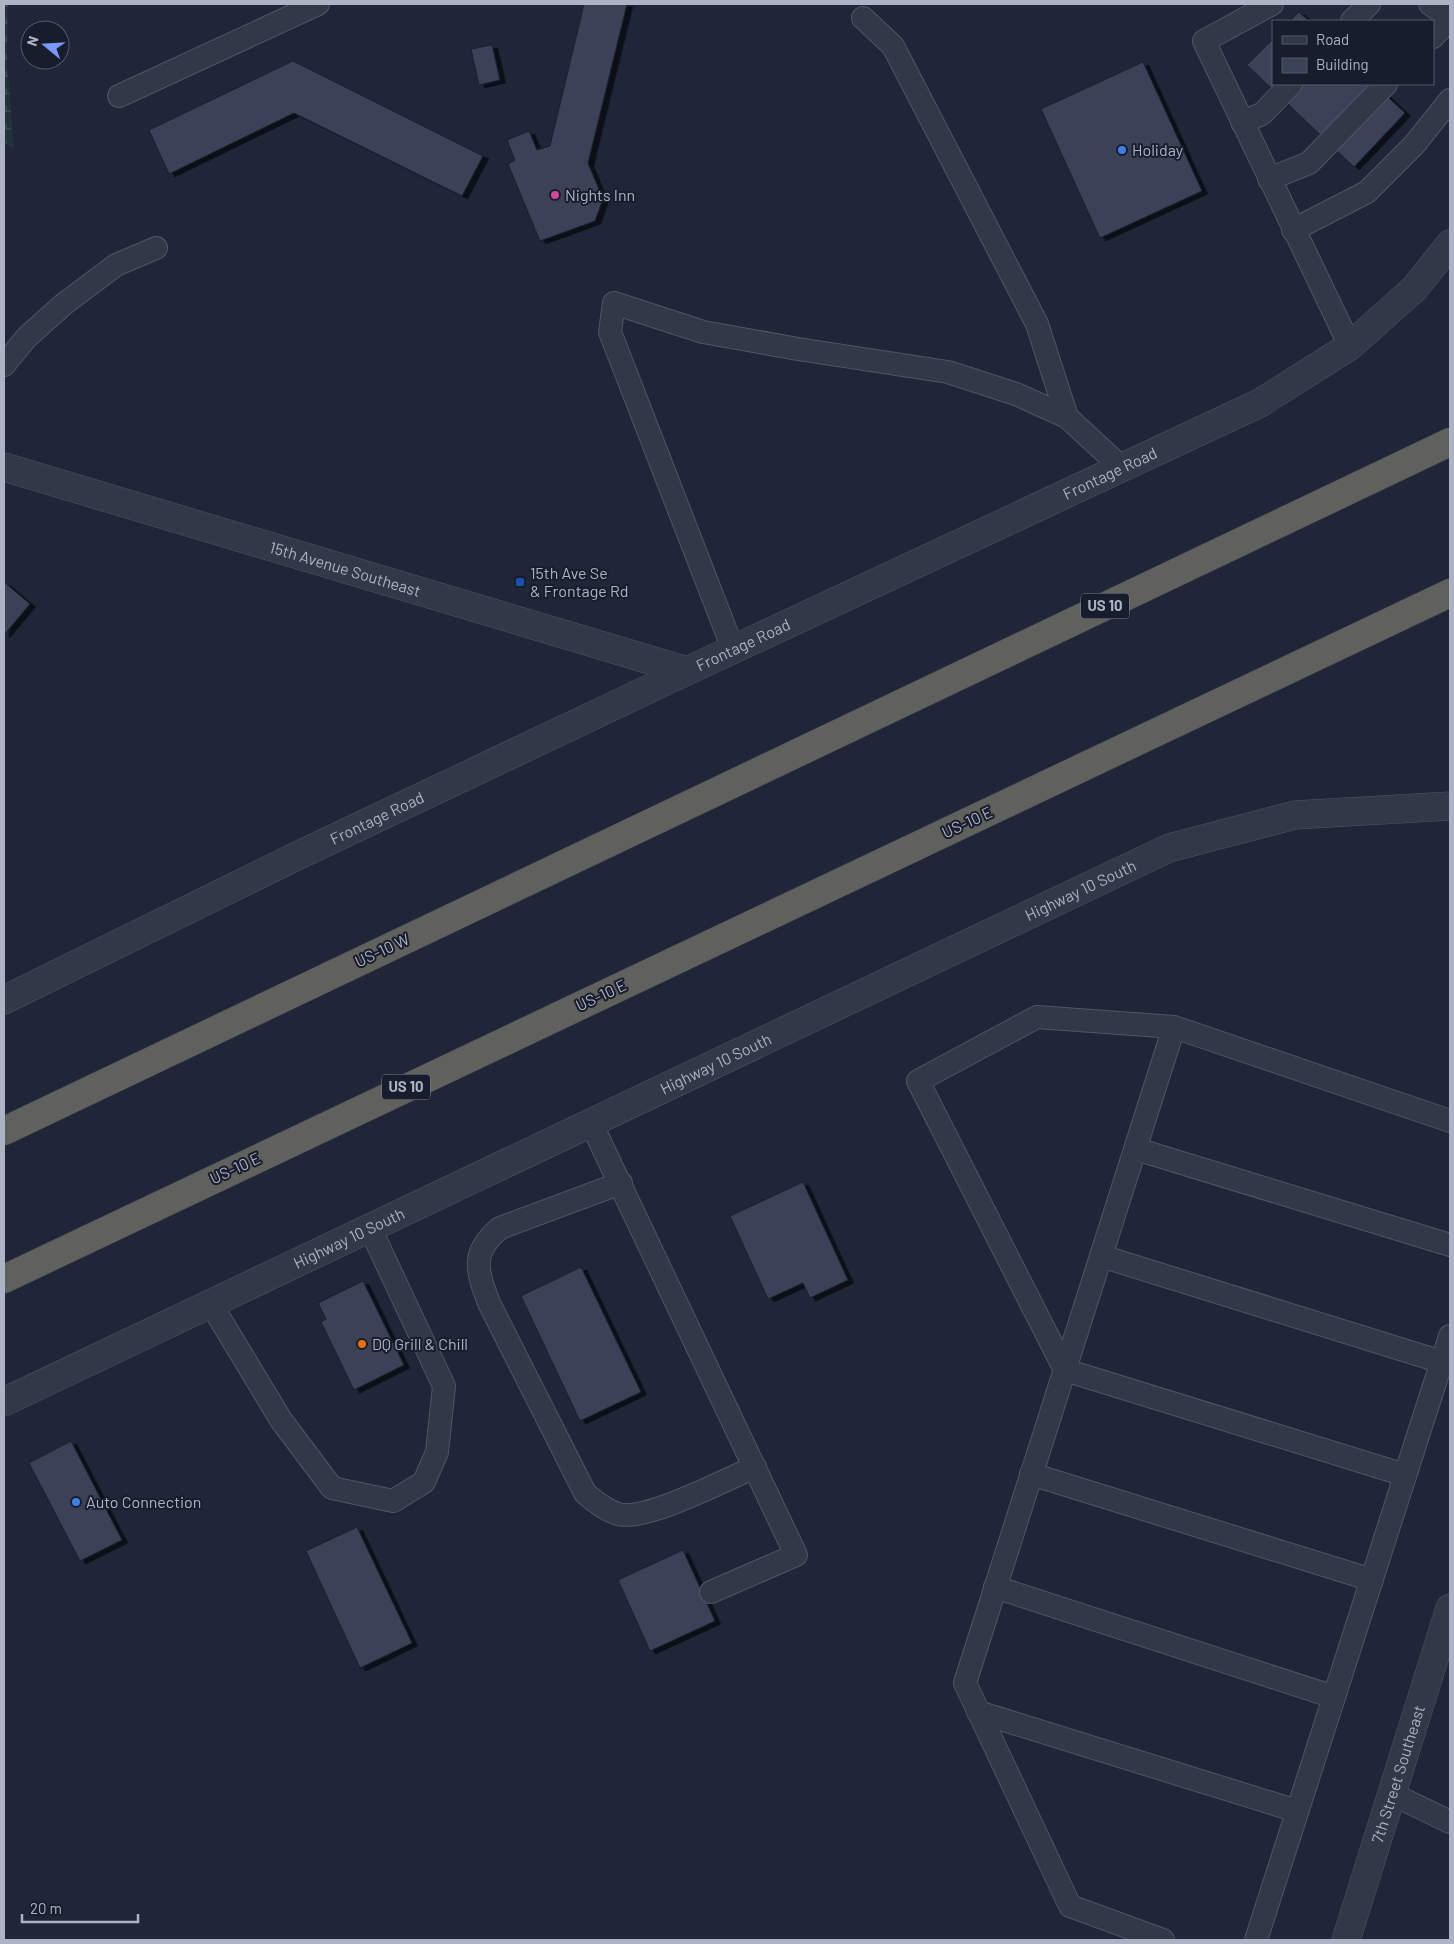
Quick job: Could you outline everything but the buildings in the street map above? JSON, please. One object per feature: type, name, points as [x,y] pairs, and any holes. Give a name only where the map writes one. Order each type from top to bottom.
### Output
[{"type":"highway","name":"US-10 W","points":[[4,1131],[1450,442]]},
{"type":"highway","name":"US-10 E","points":[[4,1279],[1450,594]]},
{"type":"street","name":"Frontage Road","points":[[4,1000],[301,854],[1260,403],[1350,346],[1414,289],[1450,244]]},
{"type":"street","name":"15th Avenue Southeast","points":[[4,467],[687,671]]},
{"type":"street","name":"Highway 10 South","points":[[4,1402],[1169,848],[1295,815],[1450,806]]},
{"type":"street","name":"7th Street Southeast","points":[[1346,1940],[1450,1608]]},
{"type":"lane","points":[[119,96],[318,4]]},
{"type":"lane","points":[[1272,4],[1204,41],[1350,346]]},
{"type":"lane","points":[[1353,20],[1368,4]]},
{"type":"lane","points":[[1430,4],[1450,19],[1434,36]]},
{"type":"lane","points":[[863,18],[893,46],[1036,324],[1067,417]]},
{"type":"lane","points":[[1242,122],[1262,114],[1290,85]]},
{"type":"lane","points":[[1269,179],[1309,163],[1385,85]]},
{"type":"lane","points":[[1293,230],[1367,192],[1414,145],[1450,100]]},
{"type":"lane","points":[[4,365],[27,337],[64,304],[116,265],[156,248]]},
{"type":"lane","points":[[733,650],[610,332],[614,303],[703,332],[948,372],[1016,394],[1067,417],[1121,467]]},
{"type":"lane","points":[[1405,1475],[1065,1370],[918,1080],[1037,1017],[1174,1027],[1450,1121]]},
{"type":"lane","points":[[1163,1940],[1070,1906],[964,1683],[1174,1027]]},
{"type":"lane","points":[[591,1123],[796,1555],[711,1592]]},
{"type":"lane","points":[[1136,1148],[1450,1245]]},
{"type":"lane","points":[[621,1183],[500,1228],[488,1238],[480,1255],[477,1271],[489,1303],[585,1493],[597,1504],[618,1514],[636,1515],[671,1503],[755,1466]]},
{"type":"lane","points":[[211,1304],[282,1420],[332,1488],[393,1501],[424,1482],[437,1452],[444,1386],[370,1228]]},
{"type":"lane","points":[[1102,1256],[1442,1362]]},
{"type":"lane","points":[[1256,1940],[1450,1336]]},
{"type":"lane","points":[[1031,1474],[1372,1580]]},
{"type":"lane","points":[[995,1588],[1334,1697]]},
{"type":"lane","points":[[978,1712],[1298,1811]]},
{"type":"lane","points":[[1392,1794],[1450,1822]]},
{"type":"green space","points":[[4,4],[8,4],[7,62],[14,149],[4,142]]},
{"type":"place","name":"Holiday","points":[[1122,150]]},
{"type":"place","name":"Nights Inn","points":[[555,195]]},
{"type":"place","name":"15th Ave Se & Frontage Rd","points":[[520,582]]},
{"type":"place","name":"DQ Grill & Chill","points":[[362,1344]]},
{"type":"place","name":"Auto Connection","points":[[76,1502]]}]
